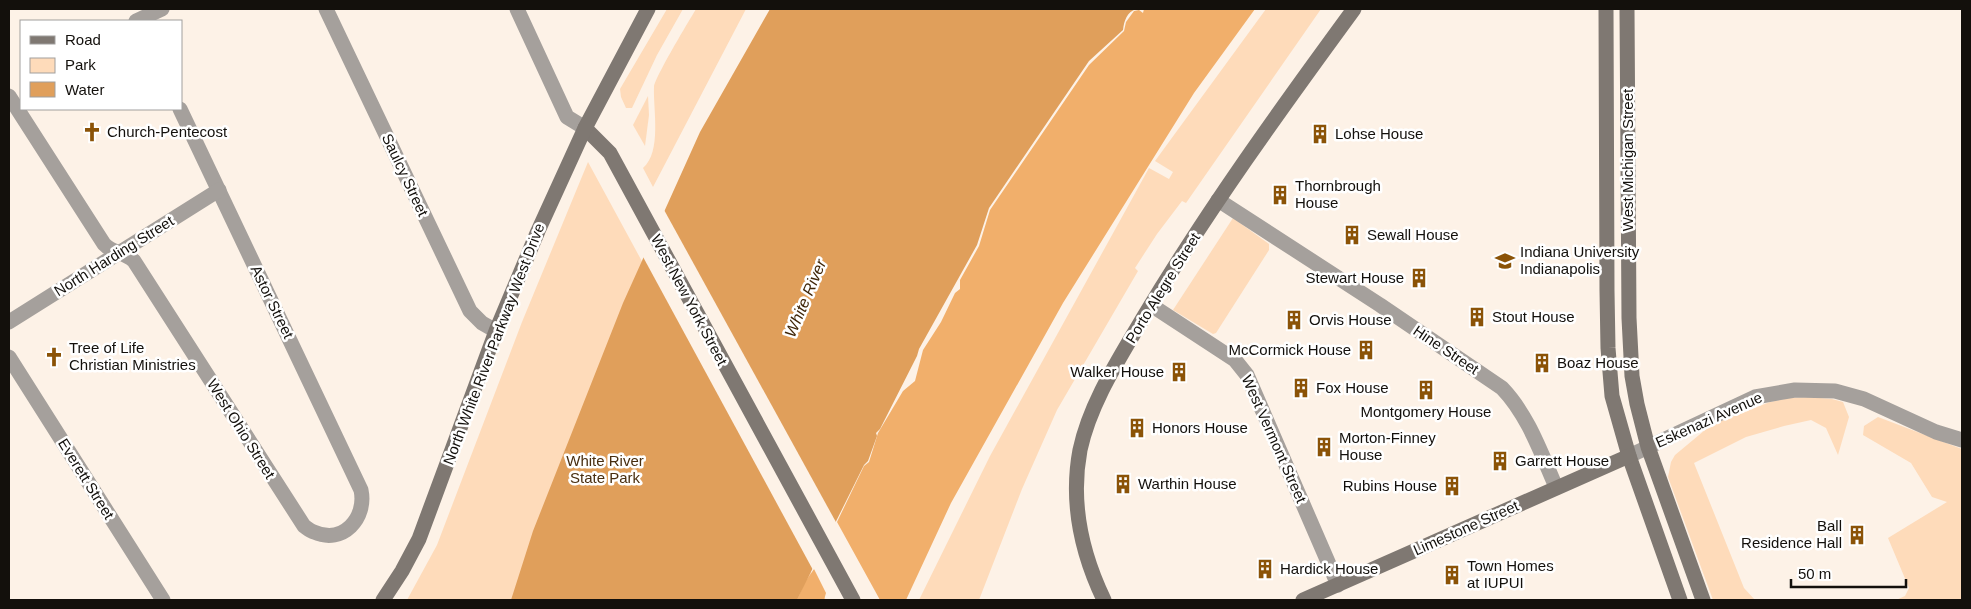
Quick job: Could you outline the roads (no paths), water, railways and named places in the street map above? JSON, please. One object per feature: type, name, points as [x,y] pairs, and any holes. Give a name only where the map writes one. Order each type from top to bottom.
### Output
[{"type":"main road","name":"North White River Parkway West Drive","points":[[383,600],[402,571],[419,539],[496,332],[538,231],[585,128],[648,9]]},
{"type":"main road","name":"Porto Alegre Street","points":[[1104,600],[1085,554],[1076,498],[1078,466],[1083,436],[1093,409],[1125,348],[1218,200],[1354,9]]},
{"type":"main road","name":"West Michigan Street","points":[[1606,9],[1608,348],[1612,396],[1628,456],[1680,600]]},
{"type":"main road","name":"West Michigan Street","points":[[1627,9],[1630,349],[1636,404],[1648,447],[1703,600]]},
{"type":"main road","name":"West New York Street","points":[[585,128],[610,153],[853,600]]},
{"type":"main road","name":"Limestone Street","points":[[1303,600],[1628,456]]},
{"type":"street","points":[[137,18],[162,9]]},
{"type":"street","name":"Saulcy Street","points":[[326,9],[470,311],[482,323],[496,332]]},
{"type":"street","name":"West New York Street","points":[[517,9],[567,117],[585,128]]},
{"type":"street","name":"West Ohio Street","points":[[13,99],[104,244],[112,251],[127,254],[134,261],[304,526],[313,532],[324,535],[345,531],[360,516],[362,495]]},
{"type":"street","name":"Astor Street","points":[[180,110],[362,495]]},
{"type":"street","name":"North Harding Street","points":[[9,322],[219,190]]},
{"type":"street","name":"Hine Street","points":[[1218,200],[1380,305],[1502,388],[1513,400],[1528,424],[1556,487]]},
{"type":"street","name":"West Vermont Street","points":[[1151,305],[1235,360],[1248,375],[1338,584]]},
{"type":"street","name":"Everett Street","points":[[9,357],[163,600]]},
{"type":"street","name":"Eskenazi Avenue","points":[[1628,456],[1755,397],[1782,391],[1815,389],[1835,391],[1864,399],[1936,432],[1962,440]]},
{"type":"water","name":"White River","points":[[770,9],[1136,9],[1126,17],[1123,30],[1089,61],[989,208],[977,245],[919,349],[880,429],[876,433],[877,436],[868,461],[864,465],[797,600],[511,600],[533,531],[623,303],[700,132]]},
{"type":"place","name":"Church-Pentecost","points":[[92,132]]},
{"type":"place","name":"Lohse House","points":[[1320,134]]},
{"type":"place","name":"Thornbrough House","points":[[1280,195]]},
{"type":"place","name":"Sewall House","points":[[1352,235]]},
{"type":"place","name":"Indiana University Indianapolis","points":[[1505,261]]},
{"type":"place","name":"Stewart House","points":[[1419,278]]},
{"type":"place","name":"Stout House","points":[[1477,317]]},
{"type":"place","name":"Orvis House","points":[[1294,320]]},
{"type":"place","name":"McCormick House","points":[[1366,350]]},
{"type":"place","name":"Tree of Life Christian Ministries","points":[[54,357]]},
{"type":"place","name":"Boaz House","points":[[1542,363]]},
{"type":"place","name":"Walker House","points":[[1179,372]]},
{"type":"place","name":"Fox House","points":[[1301,388]]},
{"type":"place","name":"Montgomery House","points":[[1426,390]]},
{"type":"place","name":"Honors House","points":[[1137,428]]},
{"type":"place","name":"Morton-Finney House","points":[[1324,447]]},
{"type":"place","name":"Garrett House","points":[[1500,461]]},
{"type":"place","name":"Warthin House","points":[[1123,484]]},
{"type":"place","name":"Rubins House","points":[[1452,486]]},
{"type":"place","name":"Ball Residence Hall","points":[[1857,535]]},
{"type":"place","name":"Hardick House","points":[[1265,569]]},
{"type":"place","name":"Town Homes at IUPUI","points":[[1452,575]]},
{"type":"park label","name":"White River State Park","points":[[605,470]]}]
